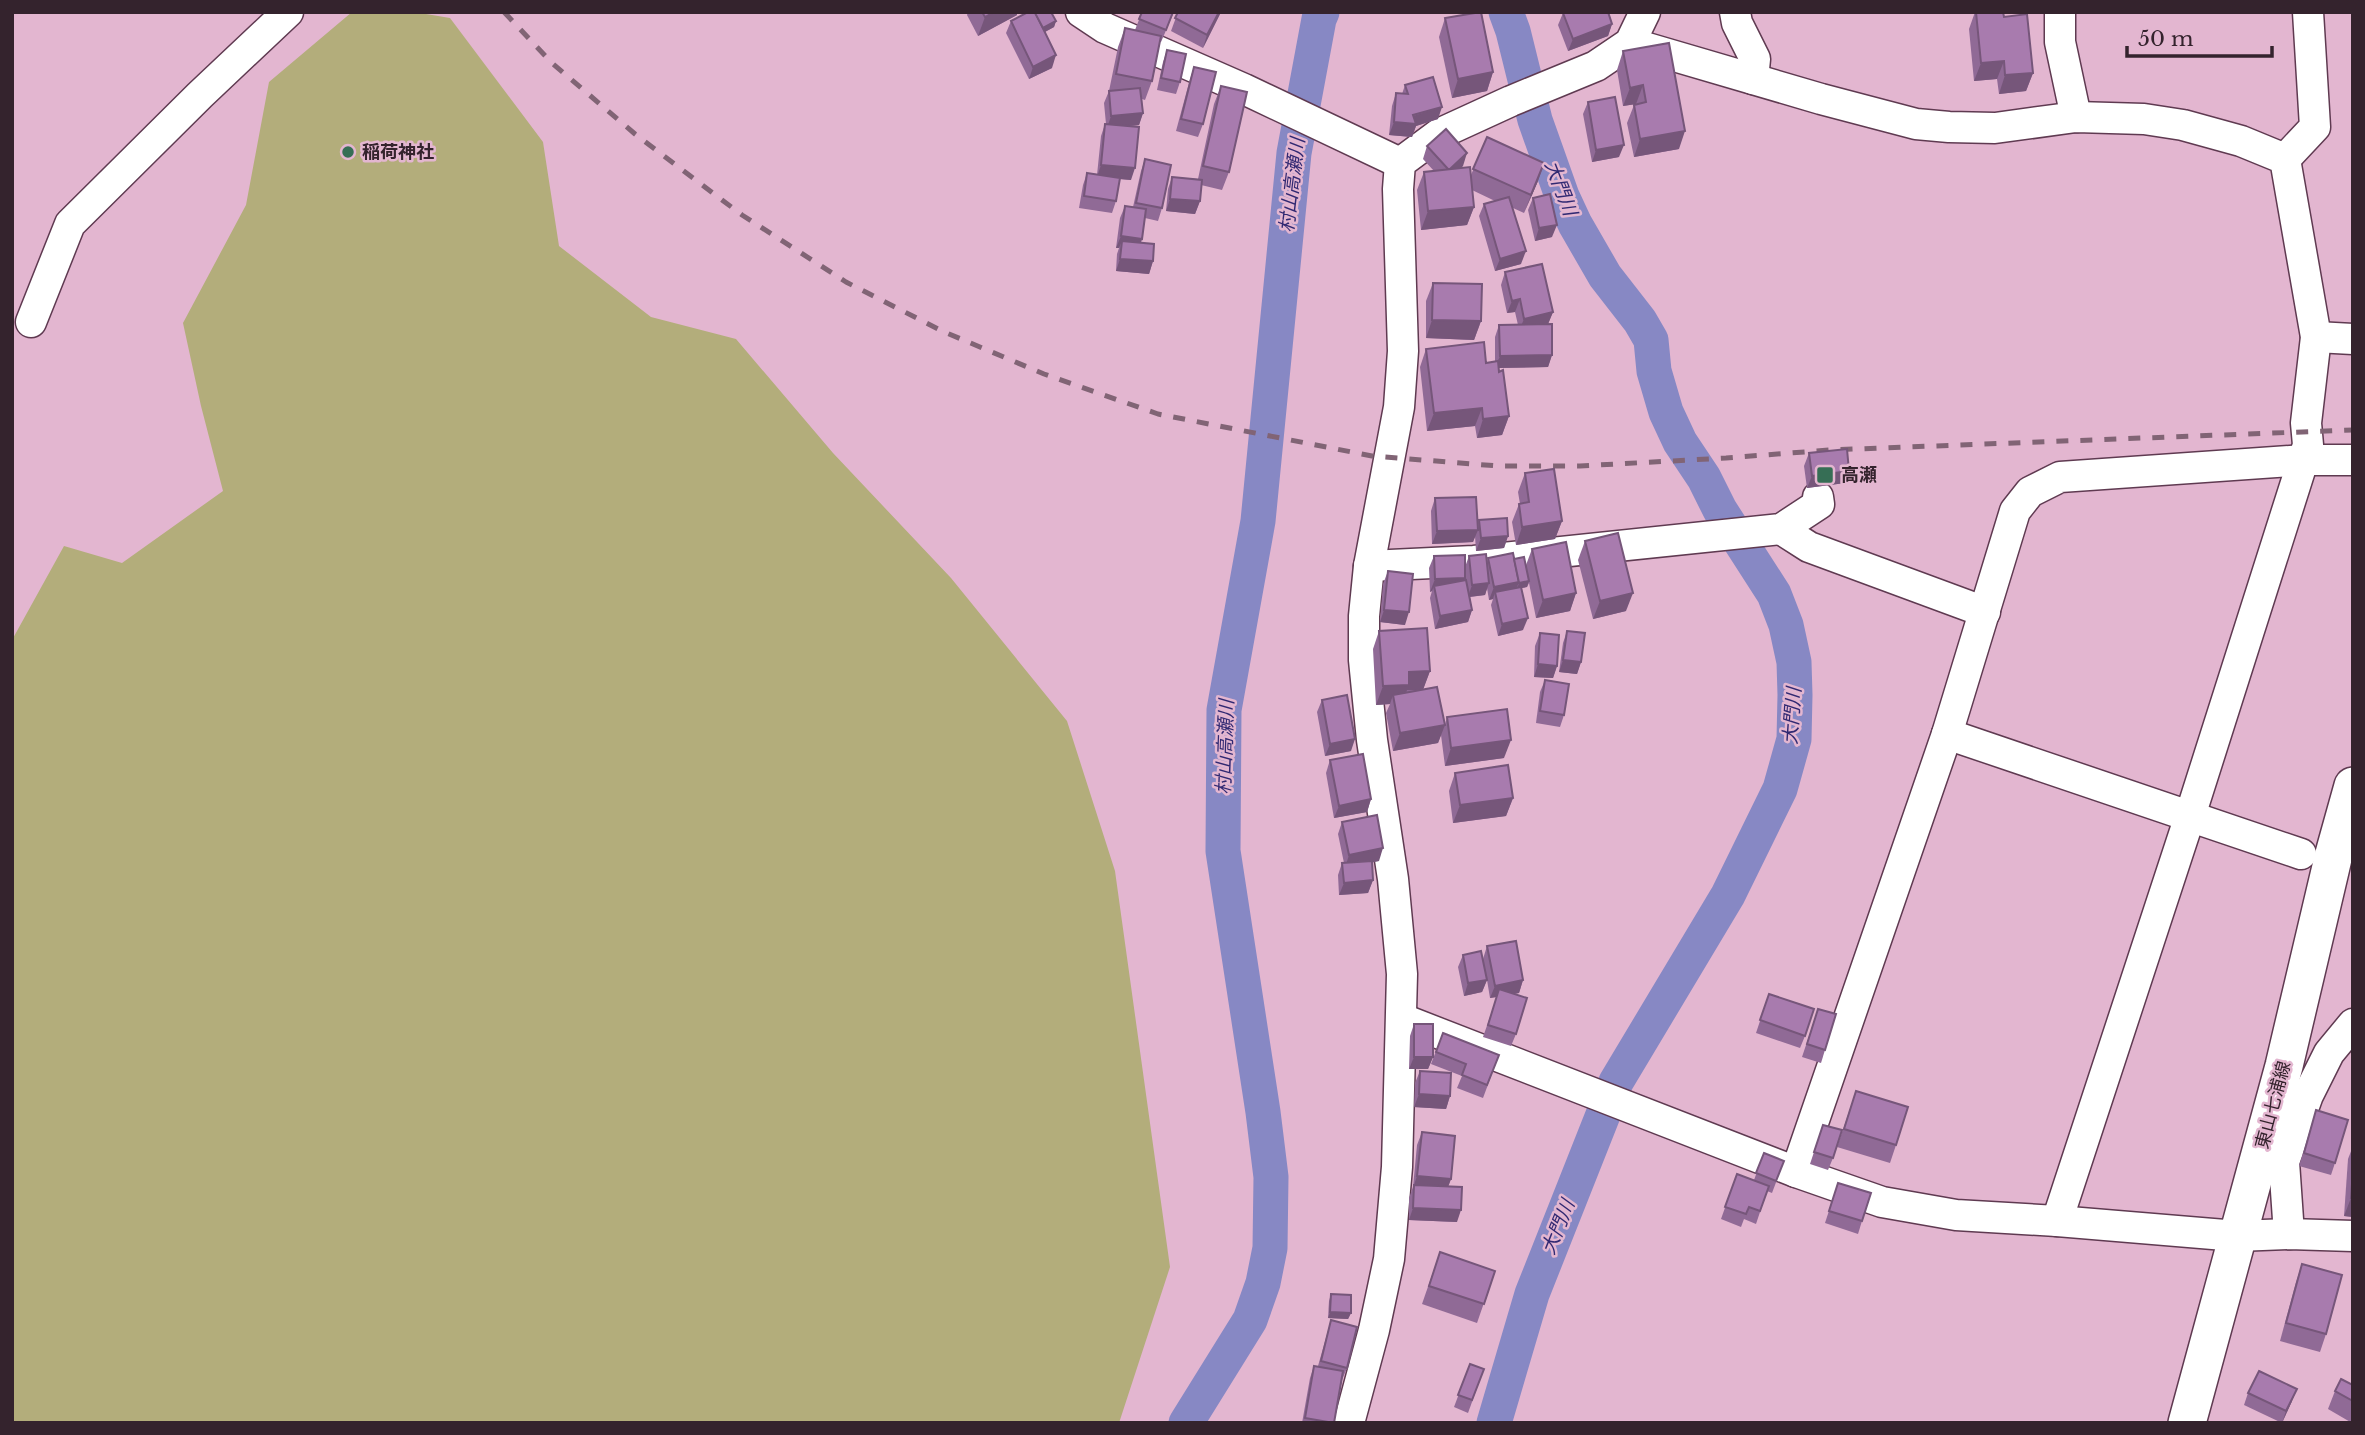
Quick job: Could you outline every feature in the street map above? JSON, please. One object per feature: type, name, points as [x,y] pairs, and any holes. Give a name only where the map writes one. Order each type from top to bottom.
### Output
[{"type":"main road","name":"東山七浦線","points":[[2187,1423],[2284,1066],[2334,854],[2353,786]]},
{"type":"street","points":[[31,322],[70,224],[288,12]]},
{"type":"street","points":[[1081,12],[1105,28],[1244,89],[1400,163]]},
{"type":"street","points":[[1349,1423],[1374,1330],[1389,1259],[1397,1167],[1402,974],[1393,879],[1371,740],[1364,660],[1364,616],[1369,566],[1399,407],[1403,352],[1398,189],[1400,163],[1439,134],[1596,66],[1630,43],[1645,12]]},
{"type":"street","points":[[1735,12],[1737,23],[1755,59],[1753,79]]},
{"type":"street","points":[[2060,12],[2060,42],[2076,117]]},
{"type":"street","points":[[2285,159],[2315,127],[2308,12]]},
{"type":"street","points":[[1630,43],[1916,124],[1995,128],[2076,117],[2144,118],[2183,125],[2241,141],[2285,159]]},
{"type":"street","points":[[2057,1221],[2305,460],[2308,445],[2306,423],[2316,337],[2285,159]]},
{"type":"street","points":[[2316,337],[2353,338]]},
{"type":"street","points":[[1796,1172],[1947,734],[2015,510],[2030,492],[2060,477],[2305,460],[2353,460]]},
{"type":"street","points":[[1369,566],[1474,561],[1780,529],[1819,504],[1818,497]]},
{"type":"street","points":[[1780,529],[1809,547],[1985,612]]},
{"type":"street","points":[[1947,734],[2301,854]]},
{"type":"street","points":[[1402,1019],[1638,1112],[1882,1202],[1956,1215],[2237,1236],[2353,1236]]},
{"type":"street","points":[[2289,1234],[2284,1161],[2308,1095],[2329,1053],[2353,1024]]},
{"type":"street","points":[[2284,1066],[2329,1053]]},
{"type":"shaded area","points":[[352,12],[414,12],[450,18],[543,142],[559,246],[651,317],[736,339],[833,453],[951,578],[1067,721],[1115,871],[1170,1267],[1119,1423],[12,1423],[12,640],[64,546],[122,563],[223,491],[183,323],[246,205],[269,82]]},
{"type":"building","points":[[1028,12],[1035,12],[1056,55],[1033,67],[1011,21]]},
{"type":"building","points":[[1036,12],[1051,12],[1056,21],[1043,28]]},
{"type":"building","points":[[1142,12],[1173,12],[1166,30],[1139,19]]},
{"type":"building","points":[[1178,12],[1219,12],[1207,35],[1175,18]]},
{"type":"building","points":[[1481,12],[1493,72],[1458,79],[1445,18]]},
{"type":"building","points":[[1608,12],[1612,24],[1573,39],[1563,13]]},
{"type":"building","points":[[1976,12],[2003,12],[2004,17],[2027,14],[2033,73],[2005,75],[2004,61],[1981,63]]},
{"type":"building","points":[[1125,28],[1161,36],[1152,81],[1116,74]]},
{"type":"building","points":[[1669,43],[1685,131],[1640,139],[1634,105],[1646,102],[1643,85],[1630,88],[1623,51]]},
{"type":"building","points":[[1167,50],[1186,54],[1180,82],[1161,78]]},
{"type":"building","points":[[1194,67],[1216,72],[1203,124],[1181,119]]},
{"type":"building","points":[[1433,77],[1442,107],[1413,115],[1416,124],[1394,122],[1396,93],[1408,94],[1405,85]]},
{"type":"building","points":[[1221,86],[1247,92],[1229,172],[1203,166]]},
{"type":"building","points":[[1140,88],[1143,113],[1111,116],[1109,91]]},
{"type":"building","points":[[1615,97],[1624,145],[1596,150],[1588,102]]},
{"type":"building","points":[[1105,124],[1139,127],[1135,168],[1101,165]]},
{"type":"building","points":[[1446,129],[1467,153],[1450,169],[1427,146]]},
{"type":"building","points":[[1487,137],[1544,163],[1531,195],[1473,169]]},
{"type":"building","points":[[1145,159],[1171,165],[1162,208],[1136,203]]},
{"type":"building","points":[[1470,167],[1474,207],[1428,211],[1424,172]]},
{"type":"building","points":[[1087,173],[1120,178],[1116,201],[1084,196]]},
{"type":"building","points":[[1172,177],[1202,180],[1200,201],[1170,199]]},
{"type":"building","points":[[1550,194],[1557,225],[1539,228],[1533,198]]},
{"type":"building","points":[[1509,197],[1526,251],[1500,259],[1484,204]]},
{"type":"building","points":[[1125,206],[1146,209],[1142,239],[1121,236]]},
{"type":"building","points":[[1122,241],[1154,244],[1153,261],[1120,259]]},
{"type":"building","points":[[1542,264],[1553,312],[1524,319],[1520,299],[1512,301],[1505,272]]},
{"type":"building","points":[[1433,283],[1482,284],[1481,321],[1432,320]]},
{"type":"building","points":[[1552,324],[1552,355],[1500,356],[1499,325]]},
{"type":"building","points":[[1484,342],[1486,363],[1498,361],[1499,372],[1503,370],[1509,416],[1483,419],[1482,408],[1434,413],[1426,349]]},
{"type":"building","points":[[1847,449],[1849,471],[1812,476],[1809,453]]},
{"type":"building","points":[[1554,469],[1562,521],[1522,527],[1519,504],[1529,502],[1525,473]]},
{"type":"building","points":[[1476,497],[1478,530],[1437,531],[1435,498]]},
{"type":"building","points":[[1507,518],[1508,536],[1481,538],[1479,520]]},
{"type":"building","points":[[1618,533],[1633,593],[1600,601],[1585,541]]},
{"type":"building","points":[[1566,542],[1576,593],[1543,600],[1532,549]]},
{"type":"building","points":[[1513,553],[1519,582],[1494,587],[1488,558]]},
{"type":"building","points":[[1486,554],[1489,583],[1472,585],[1469,556]]},
{"type":"building","points":[[1465,555],[1465,578],[1435,579],[1434,556]]},
{"type":"building","points":[[1524,557],[1529,581],[1519,583],[1514,559]]},
{"type":"building","points":[[1388,571],[1413,574],[1409,612],[1384,610]]},
{"type":"building","points":[[1466,580],[1472,610],[1440,616],[1434,586]]},
{"type":"building","points":[[1521,587],[1528,618],[1502,624],[1495,592]]},
{"type":"building","points":[[1427,628],[1430,671],[1409,672],[1409,685],[1383,686],[1379,631]]},
{"type":"building","points":[[1567,631],[1585,633],[1581,662],[1563,660]]},
{"type":"building","points":[[1540,633],[1559,635],[1557,666],[1538,664]]},
{"type":"building","points":[[1545,680],[1569,684],[1564,715],[1540,711]]},
{"type":"building","points":[[1437,687],[1445,725],[1400,733],[1393,695]]},
{"type":"building","points":[[1347,695],[1355,739],[1330,744],[1322,700]]},
{"type":"building","points":[[1507,709],[1511,740],[1451,748],[1447,717]]},
{"type":"building","points":[[1363,754],[1371,799],[1339,806],[1330,760]]},
{"type":"building","points":[[1508,765],[1513,798],[1460,805],[1455,773]]},
{"type":"building","points":[[1377,815],[1383,848],[1349,855],[1342,822]]},
{"type":"building","points":[[1372,861],[1373,880],[1344,883],[1342,863]]},
{"type":"building","points":[[1516,941],[1523,980],[1495,986],[1487,946]]},
{"type":"building","points":[[1481,951],[1487,980],[1468,983],[1463,955]]},
{"type":"building","points":[[1499,989],[1527,998],[1516,1034],[1488,1025]]},
{"type":"building","points":[[1769,994],[1814,1009],[1805,1036],[1760,1020]]},
{"type":"building","points":[[1818,1009],[1836,1014],[1825,1050],[1807,1044]]},
{"type":"building","points":[[1414,1024],[1433,1024],[1433,1057],[1414,1057]]},
{"type":"building","points":[[1443,1033],[1499,1055],[1487,1085],[1462,1075],[1466,1064],[1436,1052]]},
{"type":"building","points":[[1420,1071],[1451,1073],[1450,1096],[1419,1094]]},
{"type":"building","points":[[1856,1091],[1908,1107],[1896,1145],[1844,1129]]},
{"type":"building","points":[[2316,1110],[2348,1120],[2335,1163],[2304,1153]]},
{"type":"building","points":[[1823,1125],[1842,1130],[1833,1158],[1814,1152]]},
{"type":"building","points":[[1422,1132],[1455,1136],[1451,1179],[1417,1176]]},
{"type":"building","points":[[1764,1153],[1784,1161],[1776,1181],[1756,1173]]},
{"type":"building","points":[[1737,1174],[1769,1186],[1760,1211],[1749,1207],[1746,1214],[1725,1207]]},
{"type":"building","points":[[1838,1183],[1871,1193],[1862,1221],[1829,1211]]},
{"type":"building","points":[[1414,1185],[1462,1187],[1461,1210],[1413,1208]]},
{"type":"building","points":[[1440,1252],[1495,1271],[1484,1304],[1429,1286]]},
{"type":"building","points":[[2302,1264],[2342,1275],[2326,1334],[2286,1323]]},
{"type":"building","points":[[1331,1294],[1351,1295],[1351,1313],[1330,1312]]},
{"type":"building","points":[[1331,1320],[1357,1327],[1347,1368],[1321,1361]]},
{"type":"building","points":[[1470,1364],[1484,1369],[1472,1400],[1458,1395]]},
{"type":"building","points":[[1314,1366],[1343,1371],[1334,1423],[1305,1418]]},
{"type":"building","points":[[2259,1371],[2297,1389],[2286,1411],[2248,1393]]},
{"type":"building","points":[[2341,1379],[2353,1385],[2353,1401],[2335,1391]]},
{"type":"waterway","name":"村山高瀬川","points":[[1186,1423],[1250,1320],[1263,1283],[1270,1248],[1271,1177],[1223,851],[1224,710],[1258,521],[1294,153],[1322,12]]},
{"type":"waterway","name":"大門川","points":[[1494,1423],[1532,1294],[1616,1082],[1728,895],[1780,789],[1794,739],[1795,695],[1794,662],[1786,625],[1774,594],[1680,442],[1666,412],[1654,371],[1651,340],[1640,321],[1605,276],[1562,196],[1535,120],[1506,12]]},
{"type":"railway","points":[[504,12],[552,63],[635,134],[742,215],[846,282],[942,331],[1044,374],[1158,414],[1372,456],[1498,466],[1580,466],[1829,450],[2353,430]]},
{"type":"place","name":"稲荷神社","points":[[348,152]]},
{"type":"place","name":"高瀬","points":[[1825,475]]}]
